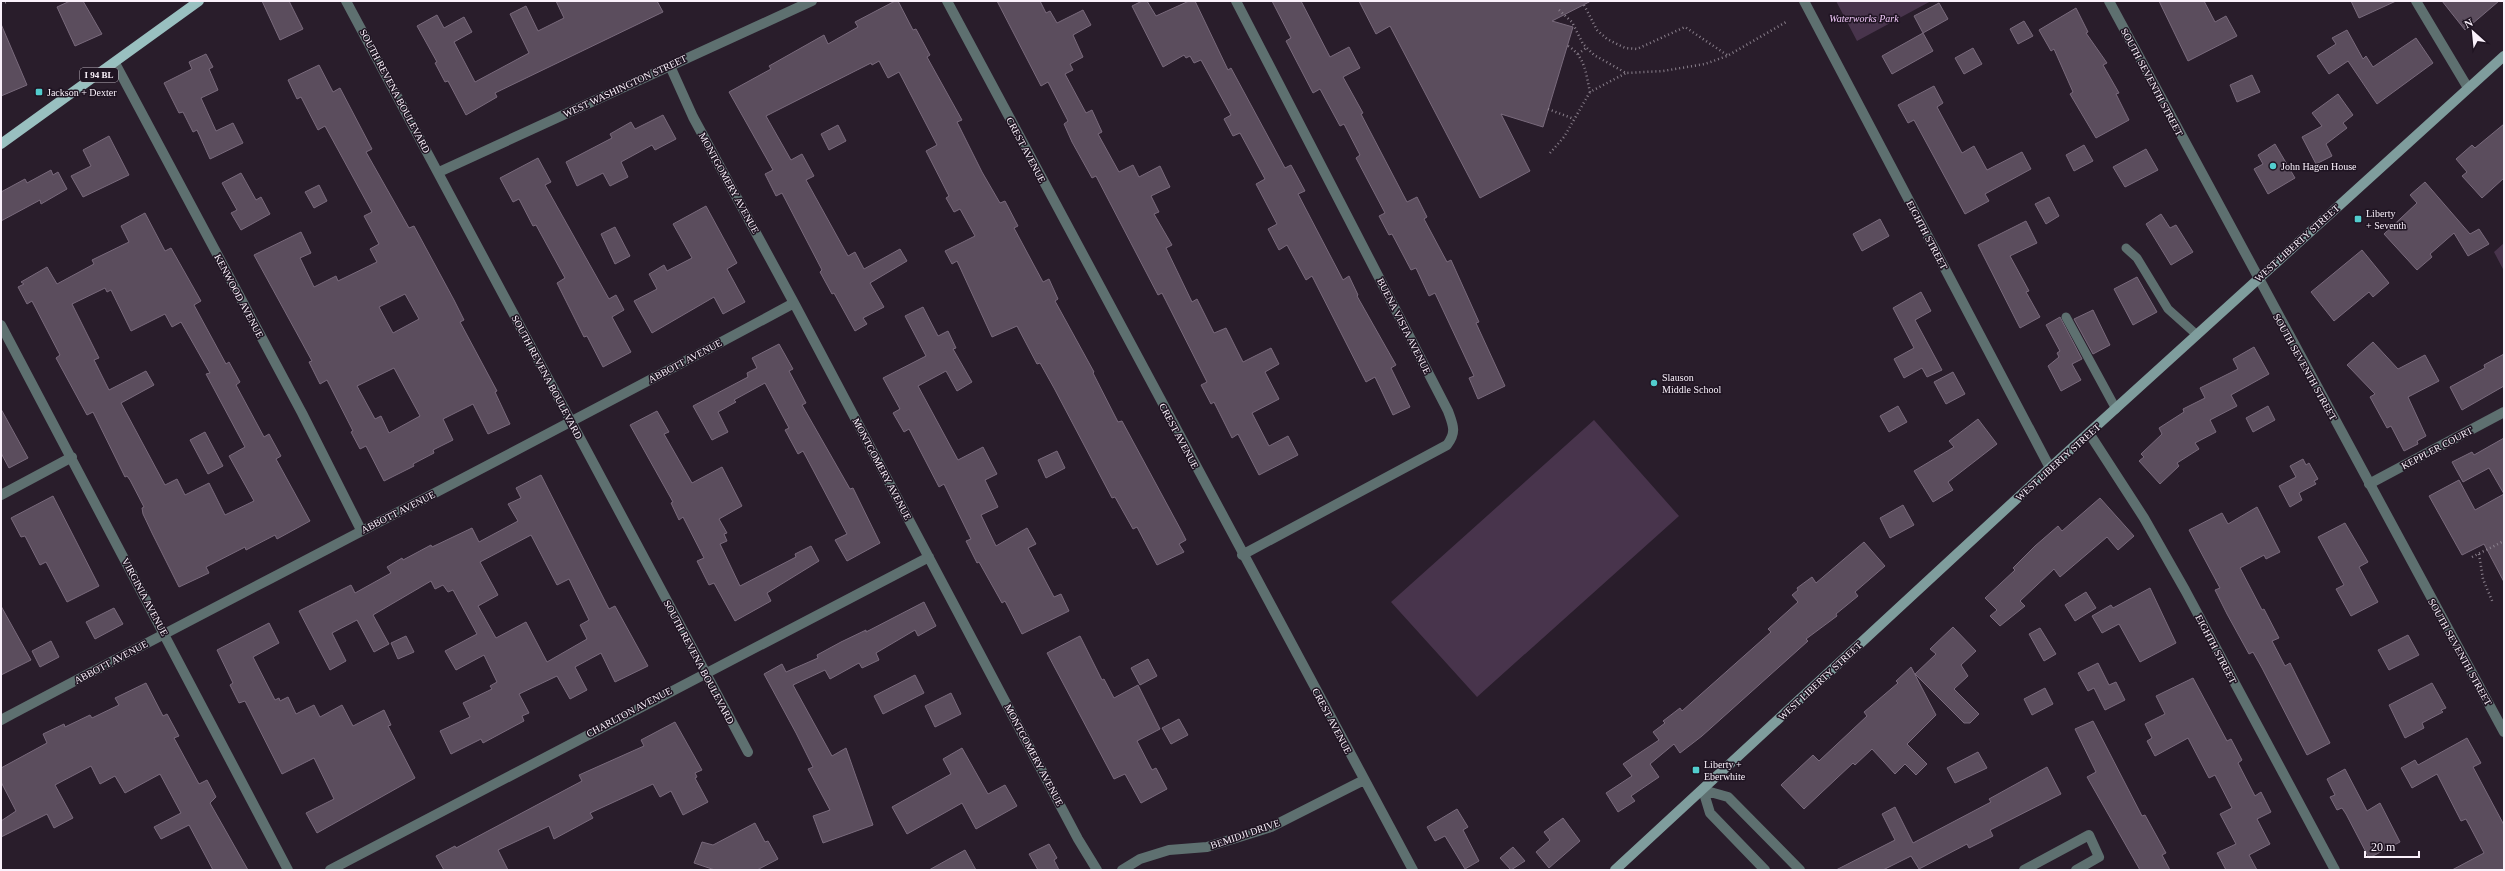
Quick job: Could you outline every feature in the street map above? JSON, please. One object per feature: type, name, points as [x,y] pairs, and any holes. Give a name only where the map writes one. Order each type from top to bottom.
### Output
[{"type":"main road","name":"I 94 BL","points":[[3,139],[115,63],[196,2]]},
{"type":"main road","name":"WEST LIBERTY STREET","points":[[1614,870],[1703,790],[2050,468],[2504,56]]},
{"type":"street","name":"SOUTH REVENA BOULEVARD","points":[[346,1],[439,172],[704,672],[748,752]]},
{"type":"street","name":"WEST WASHINGTON STREET","points":[[439,172],[812,1]]},
{"type":"street","name":"CREST AVENUE","points":[[947,1],[1242,555],[1413,870]]},
{"type":"street","name":"BUENA VISTA AVENUE","points":[[1236,1],[1448,411],[1454,430],[1453,437],[1447,445],[1242,555]]},
{"type":"street","name":"EIGHTH STREET","points":[[1804,1],[2050,468]]},
{"type":"street","name":"SOUTH SEVENTH STREET","points":[[2109,1],[2258,280],[2504,732]]},
{"type":"street","points":[[2416,1],[2468,88]]},
{"type":"street","name":"KENWOOD AVENUE","points":[[115,63],[302,413],[361,530]]},
{"type":"street","name":"MONTGOMERY AVENUE","points":[[670,66],[693,117],[794,303],[1078,839],[1097,870]]},
{"type":"street","name":"ABBOTT AVENUE","points":[[1,720],[361,530],[571,422],[794,303]]},
{"type":"street","name":"VIRGINIA AVENUE","points":[[1,325],[72,457],[288,870]]},
{"type":"street","name":"KEPPLER COURT","points":[[2369,484],[2504,412]]},
{"type":"street","name":"EIGHTH STREET","points":[[2089,433],[2144,518],[2185,590],[2335,870]]},
{"type":"street","points":[[1,495],[72,457]]},
{"type":"street","name":"CHARLTON AVENUE","points":[[330,870],[704,672],[929,557]]},
{"type":"street","name":"BEMIDJI DRIVE","points":[[1122,870],[1140,859],[1169,850],[1207,847],[1271,827],[1364,780]]},
{"type":"street","points":[[1703,790],[1710,813],[1765,870]]},
{"type":"street","points":[[1703,790],[1728,797],[1800,870]]},
{"type":"street","points":[[2024,870],[2089,835],[2099,857],[2076,870]]},
{"type":"lane","points":[[2126,248],[2137,258],[2168,309],[2197,334]]},
{"type":"lane","points":[[2066,317],[2116,409]]},
{"type":"path","points":[[1,3],[7,2]]},
{"type":"path","points":[[1584,5],[1597,30],[1607,39],[1625,48],[1637,49],[1685,27],[1727,56]]},
{"type":"path","points":[[1559,10],[1572,22],[1586,48],[1609,65],[1626,73]]},
{"type":"path","points":[[1550,153],[1564,137],[1590,92],[1626,73],[1663,71],[1698,65],[1727,56],[1788,21]]},
{"type":"path","points":[[1568,46],[1578,54],[1586,68],[1590,92]]},
{"type":"path","points":[[1578,54],[1586,48]]},
{"type":"path","points":[[1548,108],[1574,119]]},
{"type":"path","points":[[2472,557],[2504,541]]},
{"type":"path","points":[[2479,554],[2483,579],[2494,603]]},
{"type":"green space","name":"Waterworks Park","points":[[1836,1],[1931,1],[1857,41]]},
{"type":"green space","points":[[2504,243],[2504,271],[2494,252]]},
{"type":"green space","points":[[1594,420],[1679,516],[1477,697],[1391,602]]},
{"type":"building","points":[[70,1],[83,1],[102,34],[75,46],[57,7]]},
{"type":"building","points":[[262,1],[289,1],[303,29],[280,40]]},
{"type":"building","points":[[556,1],[657,1],[663,12],[495,93],[497,97],[466,115],[448,81],[445,82],[435,63],[437,62],[417,26],[437,15],[444,28],[464,17],[472,32],[454,42],[475,82],[529,53],[510,14],[526,6],[538,31],[564,18]]},
{"type":"building","points":[[895,1],[898,1],[913,30],[916,29],[930,55],[927,57],[962,120],[957,122],[982,172],[1000,203],[1005,201],[1018,226],[1014,228],[1043,282],[1049,279],[1058,299],[1055,301],[1094,372],[1093,373],[1118,422],[1122,421],[1182,532],[1186,540],[1179,544],[1184,552],[1157,565],[1137,527],[1133,529],[1115,497],[1112,498],[1054,388],[1040,363],[1037,364],[1017,326],[992,337],[957,261],[952,264],[945,251],[975,236],[960,209],[954,212],[946,198],[949,196],[926,151],[937,145],[899,72],[888,78],[879,61],[872,65],[871,63],[766,116],[791,160],[802,154],[814,176],[806,180],[848,256],[855,252],[864,269],[900,249],[907,261],[870,283],[884,307],[863,318],[867,324],[855,331],[834,293],[832,294],[820,272],[822,270],[782,193],[776,196],[765,174],[773,170],[729,92],[771,69],[769,66],[824,35],[828,44],[858,27],[855,22]]},
{"type":"building","points":[[997,1],[1040,1],[1046,13],[1050,11],[1057,23],[1083,10],[1091,25],[1073,35],[1083,57],[1070,64],[1073,70],[1065,74],[1086,113],[1092,110],[1102,132],[1098,134],[1119,172],[1133,165],[1139,177],[1160,166],[1170,187],[1151,196],[1159,212],[1154,214],[1172,245],[1166,248],[1192,302],[1197,299],[1214,333],[1226,328],[1243,362],[1271,348],[1279,364],[1265,372],[1279,399],[1252,413],[1269,446],[1288,436],[1298,455],[1259,475],[1238,434],[1232,438],[1214,402],[1211,404],[1201,385],[1207,382],[1162,293],[1158,295],[1096,176],[1092,178],[1072,142],[1064,124],[1068,121],[1048,82],[1041,86]]},
{"type":"building","points":[[1142,1],[1147,1],[1156,16],[1189,1],[1195,1],[1228,70],[1231,68],[1285,168],[1291,165],[1305,191],[1298,194],[1343,280],[1349,276],[1358,295],[1357,296],[1396,365],[1391,368],[1410,407],[1393,415],[1375,377],[1366,382],[1312,276],[1306,280],[1287,245],[1279,250],[1268,229],[1277,224],[1256,184],[1265,179],[1240,133],[1233,136],[1224,119],[1231,115],[1201,60],[1194,63],[1190,56],[1186,58],[1184,55],[1163,67],[1132,6]]},
{"type":"building","points":[[1272,1],[1301,1],[1330,57],[1349,47],[1360,68],[1343,77],[1363,113],[1361,114],[1407,202],[1417,197],[1427,217],[1424,219],[1447,262],[1451,260],[1479,322],[1476,323],[1505,386],[1478,399],[1469,378],[1474,376],[1435,293],[1429,296],[1416,268],[1411,270],[1392,234],[1389,235],[1379,216],[1385,213],[1356,158],[1360,155],[1344,124],[1340,126],[1320,89],[1313,93],[1286,41],[1291,38]]},
{"type":"building","points":[[1359,1],[1591,1],[1552,21],[1573,27],[1543,127],[1501,114],[1530,171],[1480,198],[1390,26],[1376,34]]},
{"type":"building","points":[[2159,1],[2204,1],[2215,22],[2226,16],[2237,36],[2188,61]]},
{"type":"building","points":[[2351,1],[2396,1],[2359,18]]},
{"type":"building","points":[[2442,1],[2499,1],[2465,30]]},
{"type":"building","points":[[1939,3],[1948,19],[1923,33],[1914,16]]},
{"type":"building","points":[[2076,8],[2088,32],[2086,33],[2107,63],[2103,65],[2119,93],[2116,94],[2129,120],[2096,138],[2070,94],[2073,92],[2054,49],[2051,51],[2039,30]]},
{"type":"building","points":[[2024,21],[2033,36],[2018,44],[2010,29]]},
{"type":"building","points":[[1,24],[27,85],[1,96]]},
{"type":"building","points":[[2347,30],[2363,59],[2366,56],[2373,67],[2416,38],[2433,63],[2377,104],[2348,61],[2329,74],[2317,56],[2336,44],[2332,38]]},
{"type":"building","points":[[1923,33],[1933,51],[1892,74],[1882,56]]},
{"type":"building","points":[[1973,48],[1982,64],[1964,74],[1955,58]]},
{"type":"building","points":[[206,54],[213,67],[209,69],[218,90],[201,98],[216,131],[233,123],[243,143],[210,159],[197,130],[193,132],[183,112],[179,113],[164,83],[192,69],[189,62]]},
{"type":"building","points":[[319,65],[333,92],[340,88],[372,149],[366,152],[409,228],[414,226],[454,300],[464,320],[460,322],[497,391],[495,392],[510,424],[488,434],[473,404],[443,419],[453,440],[433,450],[434,453],[413,464],[414,466],[384,481],[366,446],[360,449],[351,432],[353,431],[327,380],[320,384],[309,362],[312,361],[254,255],[301,232],[311,253],[300,258],[314,287],[336,276],[338,281],[377,262],[370,249],[379,244],[364,216],[372,212],[325,126],[318,130],[301,97],[297,99],[288,80]],"holes":[[[405,294],[419,319],[393,333],[379,307]],[[394,368],[420,416],[389,433],[381,416],[375,419],[357,386]]]},
{"type":"building","points":[[2252,75],[2260,92],[2237,102],[2230,85]]},
{"type":"building","points":[[1934,86],[1943,103],[1937,107],[1962,153],[1974,146],[1987,170],[2022,152],[2031,169],[1985,194],[1989,201],[1965,214],[1914,120],[1908,123],[1898,105]]},
{"type":"building","points":[[2338,94],[2353,115],[2343,123],[2347,128],[2326,144],[2332,156],[2316,164],[2302,137],[2322,126],[2312,113]]},
{"type":"building","points":[[663,115],[676,139],[655,150],[652,145],[621,162],[628,177],[610,186],[603,173],[577,186],[566,162],[612,138],[610,134],[631,122],[635,129]]},
{"type":"building","points":[[2504,124],[2504,178],[2482,198],[2462,176],[2467,172],[2456,159],[2472,145],[2475,148]]},
{"type":"building","points":[[838,125],[846,141],[829,150],[821,134]]},
{"type":"building","points":[[109,136],[129,175],[83,197],[71,176],[91,166],[83,150]]},
{"type":"building","name":"John Hagen House","points":[[2275,144],[2295,178],[2268,194],[2254,169],[2263,164],[2258,155]]},
{"type":"building","points":[[2084,145],[2093,161],[2074,171],[2066,155]]},
{"type":"building","points":[[2146,149],[2158,170],[2125,187],[2113,167]]},
{"type":"building","points":[[538,158],[551,182],[545,185],[609,299],[616,295],[624,310],[612,317],[631,352],[603,367],[587,336],[584,337],[557,283],[565,278],[536,225],[533,226],[519,199],[513,202],[500,178]]},
{"type":"building","points":[[51,170],[53,175],[58,172],[67,189],[41,204],[40,200],[1,221],[1,192],[25,179],[27,183]]},
{"type":"building","points":[[241,173],[256,200],[261,197],[270,214],[241,230],[231,213],[237,210],[222,183]]},
{"type":"building","points":[[2425,182],[2470,234],[2479,229],[2489,244],[2468,256],[2454,233],[2430,254],[2432,257],[2417,270],[2384,234],[2417,203],[2410,195]]},
{"type":"building","points":[[319,185],[327,201],[314,208],[305,192]]},
{"type":"building","points":[[2049,197],[2059,216],[2046,224],[2035,204]]},
{"type":"building","points":[[706,206],[737,263],[727,269],[745,302],[723,314],[714,297],[652,333],[634,301],[657,289],[649,274],[664,265],[667,271],[692,258],[673,224]]},
{"type":"building","points":[[145,213],[165,251],[171,248],[201,301],[194,305],[226,364],[229,362],[240,382],[236,385],[264,437],[269,434],[281,456],[276,459],[310,521],[277,539],[275,535],[246,550],[245,547],[206,567],[209,573],[179,587],[143,514],[142,508],[144,507],[130,480],[127,476],[125,477],[93,412],[87,415],[56,358],[60,355],[32,301],[27,304],[18,287],[24,284],[21,282],[47,267],[57,284],[94,264],[92,260],[129,242],[121,226]],"holes":[[[105,288],[107,292],[111,290],[131,331],[165,314],[172,327],[181,322],[210,373],[206,374],[245,447],[229,456],[254,501],[225,515],[209,483],[185,495],[177,479],[165,485],[121,403],[154,385],[146,371],[109,390],[94,360],[99,358],[72,304]]]},
{"type":"building","points":[[2161,214],[2170,228],[2176,225],[2193,252],[2171,265],[2146,224]]},
{"type":"building","points":[[1880,219],[1889,236],[1862,251],[1853,234]]},
{"type":"building","points":[[2026,221],[2037,243],[2010,256],[2029,291],[2026,292],[2040,317],[2020,328],[1978,245]]},
{"type":"building","points":[[615,227],[630,256],[615,264],[601,234]]},
{"type":"building","points":[[2362,250],[2389,283],[2373,297],[2369,292],[2334,321],[2311,292]]},
{"type":"building","points":[[2137,277],[2157,312],[2133,325],[2114,289]]},
{"type":"building","points":[[1921,292],[1931,311],[1915,320],[1942,370],[1927,377],[1922,368],[1904,378],[1894,359],[1914,348],[1893,308]]},
{"type":"building","points":[[923,307],[938,336],[948,331],[956,348],[953,349],[972,382],[957,391],[946,371],[918,386],[958,460],[983,447],[997,474],[985,480],[998,507],[981,515],[996,546],[1027,528],[1036,544],[1028,548],[1054,597],[1061,594],[1069,611],[1022,634],[1005,601],[1002,603],[979,562],[977,563],[966,541],[971,539],[944,484],[939,487],[909,429],[904,432],[893,413],[900,409],[883,378],[926,356],[905,316]]},
{"type":"building","points":[[2093,310],[2110,345],[2093,354],[2074,319]]},
{"type":"building","points":[[2060,317],[2082,359],[2072,364],[2081,380],[2061,391],[2048,366],[2059,357],[2057,353],[2060,351],[2046,325]]},
{"type":"building","points":[[2373,342],[2398,369],[2425,355],[2439,381],[2408,397],[2426,436],[2417,441],[2418,444],[2404,451],[2391,426],[2387,428],[2370,397],[2375,394],[2347,365]]},
{"type":"building","points":[[779,344],[793,369],[789,371],[806,403],[802,405],[850,489],[853,488],[880,543],[847,561],[835,540],[847,534],[803,451],[798,454],[785,430],[789,428],[765,383],[734,400],[736,402],[718,412],[728,432],[712,440],[693,406],[748,377],[747,373],[757,368],[752,358]]},
{"type":"building","points":[[2254,347],[2269,374],[2231,395],[2237,406],[2210,420],[2216,432],[2195,443],[2199,449],[2177,463],[2179,466],[2160,484],[2139,461],[2144,457],[2141,454],[2162,434],[2159,428],[2184,412],[2183,409],[2205,398],[2200,388],[2238,369],[2233,359]]},
{"type":"building","points":[[2504,354],[2504,386],[2462,410],[2450,387],[2485,368],[2484,365]]},
{"type":"building","points":[[1953,372],[1965,394],[1946,404],[1934,382]]},
{"type":"building","points":[[1898,406],[1907,422],[1889,432],[1880,416]]},
{"type":"building","points":[[2268,406],[2275,420],[2253,432],[2246,418]]},
{"type":"building","points":[[1,409],[28,458],[9,468],[1,453]]},
{"type":"building","points":[[657,411],[669,432],[664,434],[692,483],[722,467],[742,506],[719,519],[727,533],[724,534],[727,541],[720,544],[740,586],[796,557],[795,554],[811,546],[819,561],[767,593],[771,601],[735,621],[714,583],[709,585],[697,561],[704,558],[683,517],[679,520],[671,503],[673,502],[630,425]]},
{"type":"building","points":[[1978,419],[1997,444],[1948,482],[1953,490],[1933,502],[1914,471],[1954,447],[1949,441]]},
{"type":"building","points":[[205,432],[223,466],[208,474],[190,440]]},
{"type":"building","points":[[2504,438],[2504,494],[2489,468],[2463,482],[2452,462],[2472,452],[2474,455]]},
{"type":"building","points":[[1057,451],[1065,468],[1046,478],[1038,460]]},
{"type":"building","points":[[2303,459],[2306,465],[2309,463],[2318,479],[2314,481],[2316,484],[2299,493],[2302,500],[2290,507],[2279,486],[2296,477],[2290,466]]},
{"type":"building","points":[[541,475],[609,609],[615,606],[648,666],[615,682],[601,653],[575,667],[587,690],[570,699],[557,676],[519,694],[529,713],[522,716],[524,721],[483,743],[481,739],[451,754],[440,731],[470,717],[463,703],[492,689],[490,686],[497,682],[484,655],[456,670],[445,651],[477,634],[453,590],[448,592],[443,585],[435,589],[431,581],[373,615],[389,644],[374,652],[357,620],[332,633],[346,661],[330,670],[299,611],[351,585],[355,593],[391,573],[387,567],[402,558],[403,560],[431,545],[432,547],[472,528],[479,542],[518,521],[508,504],[521,498],[516,488]],"holes":[[[531,535],[557,585],[569,579],[589,620],[580,625],[587,639],[547,662],[526,622],[496,638],[478,606],[498,595],[480,562]]]},
{"type":"building","points":[[2459,480],[2475,510],[2504,494],[2504,582],[2484,544],[2462,555],[2429,496]]},
{"type":"building","points":[[53,496],[99,586],[67,602],[46,562],[40,565],[25,536],[21,537],[11,518]]},
{"type":"building","points":[[2100,498],[2134,536],[2118,550],[2107,537],[2060,577],[2054,569],[2020,601],[2025,606],[2000,626],[1990,616],[1997,610],[1985,598],[2015,570],[2013,568],[2035,546],[2058,526],[2062,531]]},
{"type":"building","points":[[1903,505],[1914,525],[1890,538],[1880,518]]},
{"type":"building","points":[[2257,507],[2280,552],[2266,559],[2264,555],[2240,568],[2262,610],[2264,609],[2279,638],[2272,641],[2285,666],[2290,663],[2330,743],[2307,755],[2253,652],[2249,654],[2227,614],[2215,590],[2220,588],[2189,530],[2222,513],[2228,524]]},
{"type":"building","points":[[2345,523],[2368,562],[2359,567],[2378,602],[2351,616],[2336,589],[2344,585],[2318,537]]},
{"type":"building","points":[[1864,542],[1885,566],[1855,592],[1858,596],[1836,614],[1837,616],[1806,639],[1808,641],[1702,736],[1680,753],[1674,744],[1650,764],[1659,777],[1631,796],[1635,801],[1618,812],[1606,793],[1632,776],[1623,764],[1659,740],[1653,732],[1665,723],[1663,721],[1680,708],[1682,711],[1771,632],[1768,629],[1798,602],[1792,595],[1798,590],[1797,588],[1812,577],[1816,583]]},
{"type":"building","points":[[2150,588],[2176,643],[2140,662],[2119,624],[2102,633],[2092,616],[2111,605],[2113,608]]},
{"type":"building","points":[[2086,592],[2096,608],[2075,621],[2065,605]]},
{"type":"building","points":[[924,602],[936,626],[918,636],[915,630],[876,653],[879,660],[862,668],[859,663],[830,679],[825,670],[793,685],[832,756],[846,748],[873,825],[823,843],[813,816],[830,810],[808,769],[813,767],[764,674],[782,664],[786,672],[818,658],[817,655],[841,642],[866,630],[866,632]]},
{"type":"building","points":[[1,606],[31,660],[1,675]]},
{"type":"building","points":[[114,608],[123,624],[95,639],[86,622]]},
{"type":"building","points":[[269,623],[279,643],[253,657],[275,700],[279,698],[280,701],[288,697],[296,714],[314,705],[320,717],[342,705],[353,726],[384,710],[391,725],[388,726],[415,778],[317,833],[306,813],[334,799],[314,758],[282,774],[245,701],[239,703],[230,685],[233,683],[217,650]]},
{"type":"building","points":[[1953,627],[1976,651],[1961,665],[1968,676],[1954,689],[1979,714],[1970,723],[1964,723],[1915,674],[1936,654],[1930,649]]},
{"type":"building","points":[[2040,628],[2056,654],[2044,661],[2029,634]]},
{"type":"building","points":[[2408,635],[2419,655],[2389,670],[2378,650]]},
{"type":"building","points":[[406,636],[414,652],[398,659],[391,643]]},
{"type":"building","points":[[1080,636],[1102,680],[1104,679],[1114,698],[1138,685],[1160,729],[1137,741],[1152,770],[1156,768],[1167,789],[1141,803],[1125,774],[1114,779],[1047,653]]},
{"type":"building","points":[[51,641],[59,657],[40,667],[32,651]]},
{"type":"building","points":[[1148,659],[1157,676],[1140,685],[1131,668]]},
{"type":"building","points":[[2098,663],[2109,685],[2116,682],[2125,700],[2105,710],[2094,688],[2088,691],[2078,673]]},
{"type":"building","points":[[1911,667],[1936,715],[1907,744],[1927,764],[1916,775],[1905,764],[1895,774],[1872,749],[1855,765],[1853,763],[1804,809],[1781,785],[1813,755],[1819,761],[1867,716],[1864,712],[1898,683],[1896,681]]},
{"type":"building","points":[[915,675],[924,693],[883,714],[874,696]]},
{"type":"building","points":[[2193,678],[2227,741],[2231,739],[2242,760],[2238,763],[2255,796],[2261,792],[2271,812],[2257,819],[2270,844],[2249,855],[2257,870],[2226,870],[2217,853],[2236,844],[2220,814],[2232,808],[2215,775],[2209,778],[2188,738],[2155,756],[2147,741],[2152,738],[2145,724],[2165,714],[2156,696]]},
{"type":"building","points":[[146,683],[163,716],[167,714],[179,736],[174,738],[199,784],[207,780],[216,797],[210,803],[248,870],[213,870],[189,825],[161,839],[154,827],[181,813],[160,774],[125,793],[115,776],[100,784],[91,766],[55,785],[73,818],[54,828],[47,814],[1,837],[1,821],[16,811],[1,782],[1,768],[47,743],[43,734],[64,724],[65,727],[90,715],[92,718],[119,705],[115,698]]},
{"type":"building","points":[[2432,683],[2446,708],[2441,710],[2443,712],[2422,723],[2424,728],[2405,738],[2389,705]]},
{"type":"building","points":[[2045,688],[2053,704],[2032,715],[2024,699]]},
{"type":"building","points":[[951,693],[961,714],[935,727],[925,706]]},
{"type":"building","points":[[1179,719],[1188,735],[1171,744],[1162,728]]},
{"type":"building","points":[[2093,721],[2142,816],[2145,815],[2166,853],[2162,855],[2170,870],[2140,870],[2087,777],[2096,772],[2075,729]]},
{"type":"building","points":[[675,722],[702,770],[695,773],[697,777],[695,778],[708,802],[683,815],[671,791],[660,797],[653,784],[590,813],[593,818],[554,839],[549,826],[498,850],[508,870],[444,870],[436,856],[455,846],[456,848],[582,781],[579,775],[644,746],[641,740]]},
{"type":"building","points":[[2467,738],[2481,763],[2473,767],[2504,825],[2504,870],[2452,870],[2484,853],[2466,819],[2461,821],[2437,774],[2412,788],[2401,768],[2415,760],[2418,765]]},
{"type":"building","points":[[962,748],[988,794],[1005,785],[1017,806],[976,829],[962,803],[907,834],[892,807],[951,774],[943,759]]},
{"type":"building","points":[[1978,752],[1987,768],[1955,783],[1947,768]]},
{"type":"building","points":[[2047,767],[2061,794],[1990,830],[1993,836],[1969,848],[1967,844],[1919,869],[1911,856],[1883,870],[1836,870],[1895,840],[1882,814],[1895,807],[1913,843],[1991,802],[1989,799]]},
{"type":"building","points":[[2345,769],[2367,811],[2380,803],[2400,842],[2369,858],[2346,814],[2342,808],[2337,810],[2330,797],[2335,795],[2327,779]]},
{"type":"building","points":[[1457,809],[1468,827],[1463,830],[1479,861],[1465,869],[1445,836],[1435,841],[1427,827]]},
{"type":"building","points":[[1563,818],[1580,841],[1549,868],[1536,852],[1550,840],[1544,832]]},
{"type":"building","points":[[755,823],[765,842],[768,841],[778,859],[757,870],[715,870],[694,863],[702,842],[713,845]]},
{"type":"building","points":[[1049,844],[1057,858],[1054,860],[1059,870],[1038,870],[1029,854]]},
{"type":"building","points":[[1513,847],[1525,861],[1511,870],[1500,858]]},
{"type":"building","points":[[965,850],[976,870],[929,870]]},
{"type":"place","name":"Jackson + Dexter","points":[[39,92]]},
{"type":"place","name":"John Hagen House","points":[[2273,166]]},
{"type":"place","name":"Liberty + Seventh","points":[[2358,219]]},
{"type":"place","name":"Slauson Middle School","points":[[1654,383]]},
{"type":"place","name":"Liberty + Eberwhite","points":[[1696,770]]}]
